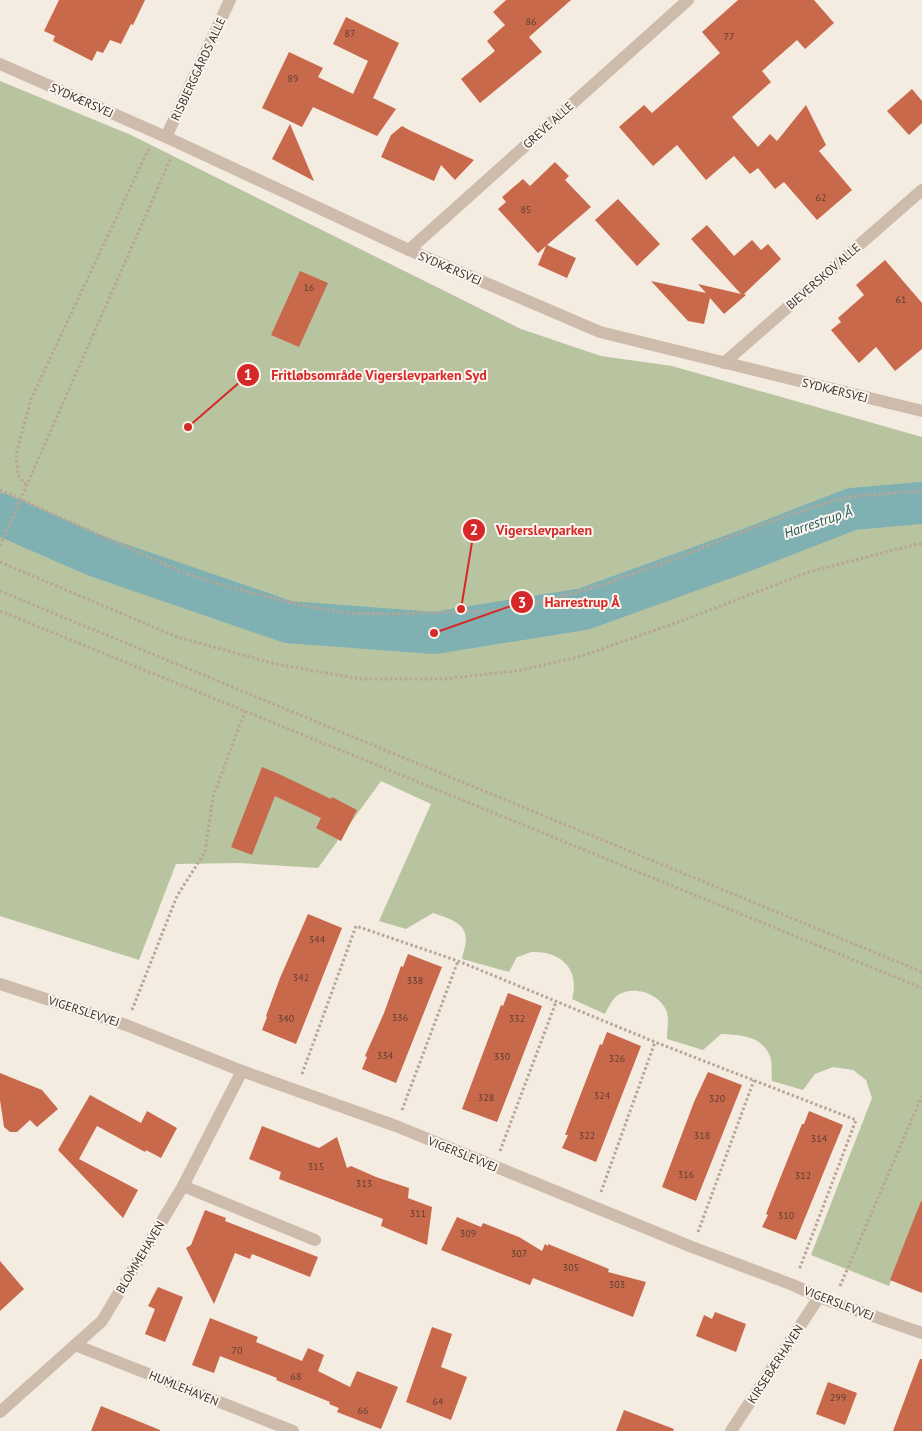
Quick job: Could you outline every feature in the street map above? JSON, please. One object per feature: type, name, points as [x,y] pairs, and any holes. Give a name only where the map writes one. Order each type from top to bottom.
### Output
[{"type":"street","name":"RISBJERGGÅRDS ALLE","points":[[172,140],[230,0]]},
{"type":"street","name":"GREVE ALLE","points":[[408,250],[688,0]]},
{"type":"street","name":"SYDKÆRSVEJ","points":[[0,64],[172,140],[408,250],[600,332],[922,411]]},
{"type":"street","name":"BJEVERSKOV ALLE","points":[[724,363],[922,190]]},
{"type":"street","name":"VIGERSLEVVEJ","points":[[0,984],[126,1025],[242,1071],[396,1126],[692,1247],[834,1302],[922,1333]]},
{"type":"street","name":"BLOMMEHAVEN","points":[[0,1412],[102,1321],[183,1186],[242,1071]]},
{"type":"street","points":[[183,1186],[315,1240]]},
{"type":"street","name":"KIRSEBÆRHAVEN","points":[[731,1431],[819,1296]]},
{"type":"street","name":"HUMLEHAVEN","points":[[75,1345],[293,1431]]},
{"type":"path","points":[[26,486],[18,475],[16,454],[31,399],[147,149],[172,140]]},
{"type":"path","points":[[0,546],[172,140]]},
{"type":"path","points":[[0,490],[188,574],[229,587],[345,614],[432,614],[491,611],[542,602],[614,581],[761,525],[832,501],[856,496],[922,491]]},
{"type":"path","points":[[0,562],[177,637],[276,664],[360,679],[444,679],[522,670],[582,656],[681,621],[809,572],[922,544]]},
{"type":"path","points":[[0,591],[922,972]]},
{"type":"path","points":[[0,611],[922,988]]},
{"type":"path","points":[[126,1025],[177,896],[205,852],[213,797],[245,711]]},
{"type":"path","points":[[296,1090],[356,926],[458,961],[655,1042],[856,1120],[793,1285]]},
{"type":"path","points":[[396,1126],[458,961]]},
{"type":"path","points":[[494,1166],[556,1002]]},
{"type":"path","points":[[595,1207],[655,1042]]},
{"type":"path","points":[[692,1247],[754,1080]]},
{"type":"path","points":[[834,1302],[922,1096]]},
{"type":"green space","points":[[0,81],[131,135],[521,329],[601,356],[672,366],[922,437],[922,1199],[889,1286],[811,1255],[872,1098],[866,1080],[853,1070],[833,1067],[815,1074],[803,1090],[772,1081],[770,1057],[760,1043],[748,1037],[721,1034],[703,1050],[667,1039],[667,1012],[659,1000],[646,993],[632,991],[618,995],[612,1001],[605,1014],[572,999],[574,989],[571,971],[566,964],[552,955],[532,952],[517,957],[509,972],[462,959],[466,941],[465,933],[459,924],[449,919],[433,913],[406,929],[379,921],[431,804],[381,781],[318,868],[240,863],[176,864],[139,960],[0,916]]},
{"type":"building","points":[[59,0],[145,0],[121,44],[110,40],[103,53],[97,51],[92,61],[53,41],[55,36],[44,31]]},
{"type":"building","points":[[506,0],[571,0],[529,37],[542,52],[480,103],[461,79],[495,51],[487,41],[505,25],[493,12]]},
{"type":"building","points":[[738,0],[814,0],[834,23],[805,49],[797,40],[762,71],[771,82],[732,117],[758,147],[770,134],[777,141],[806,105],[826,145],[819,151],[852,190],[817,220],[784,182],[775,189],[758,168],[750,174],[734,156],[706,180],[677,145],[653,166],[619,127],[644,105],[652,113],[720,53],[702,32]]},
{"type":"building","points":[[346,17],[399,43],[373,98],[396,109],[377,136],[313,107],[302,127],[262,108],[289,52],[323,68],[318,77],[353,94],[368,61],[333,44]]},
{"type":"building","points":[[912,89],[922,101],[922,123],[909,135],[887,111]]},
{"type":"building","points":[[290,124],[314,181],[272,159]]},
{"type":"building","points":[[402,126],[474,160],[455,180],[441,165],[434,181],[381,157],[391,135]]},
{"type":"building","points":[[555,162],[569,176],[565,180],[591,207],[547,245],[576,258],[567,278],[538,265],[546,246],[538,253],[498,209],[506,202],[502,197],[523,179],[530,186]]},
{"type":"building","points":[[618,199],[660,244],[637,266],[595,220]]},
{"type":"building","points":[[707,225],[734,256],[752,240],[761,250],[768,244],[781,259],[744,294],[746,295],[724,314],[710,298],[704,324],[688,321],[651,281],[706,293],[698,284],[741,294],[691,239]]},
{"type":"building","points":[[885,260],[922,303],[922,349],[895,371],[876,347],[859,363],[831,330],[841,322],[838,318],[864,295],[856,285]]},
{"type":"building","points":[[300,271],[328,283],[299,347],[271,335]]},
{"type":"building","points":[[262,767],[331,799],[332,797],[357,810],[341,841],[316,828],[321,818],[275,796],[252,855],[231,847]]},
{"type":"building","points":[[308,914],[342,928],[296,1044],[262,1030],[280,978]]},
{"type":"building","points":[[408,954],[442,967],[396,1083],[362,1069],[367,1057],[365,1056],[384,1013],[401,966],[403,967]]},
{"type":"building","points":[[508,993],[542,1006],[497,1122],[462,1109],[501,1005],[503,1006]]},
{"type":"building","points":[[607,1032],[641,1046],[596,1162],[562,1148],[568,1135],[565,1135],[600,1044],[602,1045]]},
{"type":"building","points":[[708,1072],[742,1085],[696,1201],[662,1187],[694,1102]]},
{"type":"building","points":[[0,1073],[42,1090],[58,1109],[37,1127],[30,1120],[17,1132],[10,1132],[4,1127],[0,1100]]},
{"type":"building","points":[[90,1095],[141,1123],[147,1111],[177,1128],[161,1158],[146,1150],[145,1152],[97,1126],[79,1159],[138,1190],[123,1218],[58,1150]]},
{"type":"building","points":[[809,1111],[843,1125],[796,1240],[762,1227],[802,1124],[804,1124]]},
{"type":"building","points":[[262,1126],[319,1148],[337,1137],[347,1168],[351,1166],[409,1188],[408,1198],[432,1207],[427,1245],[381,1226],[383,1219],[279,1179],[281,1172],[249,1159]]},
{"type":"building","points":[[922,1201],[922,1293],[890,1280]]},
{"type":"building","points":[[205,1210],[226,1218],[225,1221],[318,1257],[310,1277],[252,1254],[250,1259],[235,1253],[214,1304],[186,1248],[191,1245]]},
{"type":"building","points":[[457,1217],[481,1227],[483,1223],[519,1237],[542,1251],[545,1244],[548,1246],[548,1244],[609,1269],[608,1272],[646,1282],[633,1317],[533,1278],[530,1285],[441,1250]]},
{"type":"building","points":[[0,1261],[24,1289],[0,1311]]},
{"type":"building","points":[[158,1287],[183,1297],[165,1342],[145,1334],[155,1309],[148,1306]]},
{"type":"building","points":[[715,1312],[746,1324],[736,1352],[696,1336],[704,1315],[712,1319]]},
{"type":"building","points":[[210,1318],[258,1337],[256,1342],[302,1361],[308,1348],[324,1355],[318,1371],[350,1387],[357,1371],[398,1387],[381,1429],[337,1412],[339,1408],[329,1404],[330,1402],[276,1380],[277,1378],[220,1356],[214,1373],[192,1365]]},
{"type":"building","points":[[432,1327],[452,1334],[441,1367],[467,1377],[451,1420],[406,1402]]},
{"type":"building","points":[[920,1359],[922,1359],[922,1431],[893,1431]]},
{"type":"building","points":[[828,1382],[857,1393],[845,1425],[816,1414]]},
{"type":"building","points":[[101,1406],[160,1430],[160,1431],[91,1431]]},
{"type":"building","points":[[624,1410],[674,1429],[673,1431],[616,1431]]},
{"type":"waterway","name":"Harrestrup Å","points":[[0,514],[96,556],[288,622],[434,633],[584,609],[744,551],[852,509],[922,503]]},
{"type":"place","name":"Fritløbsområde Vigerslevparken Syd","points":[[188,427]]},
{"type":"place","name":"Vigerslevparken","points":[[461,609]]},
{"type":"place","name":"Harrestrup Å","points":[[434,633]]}]
